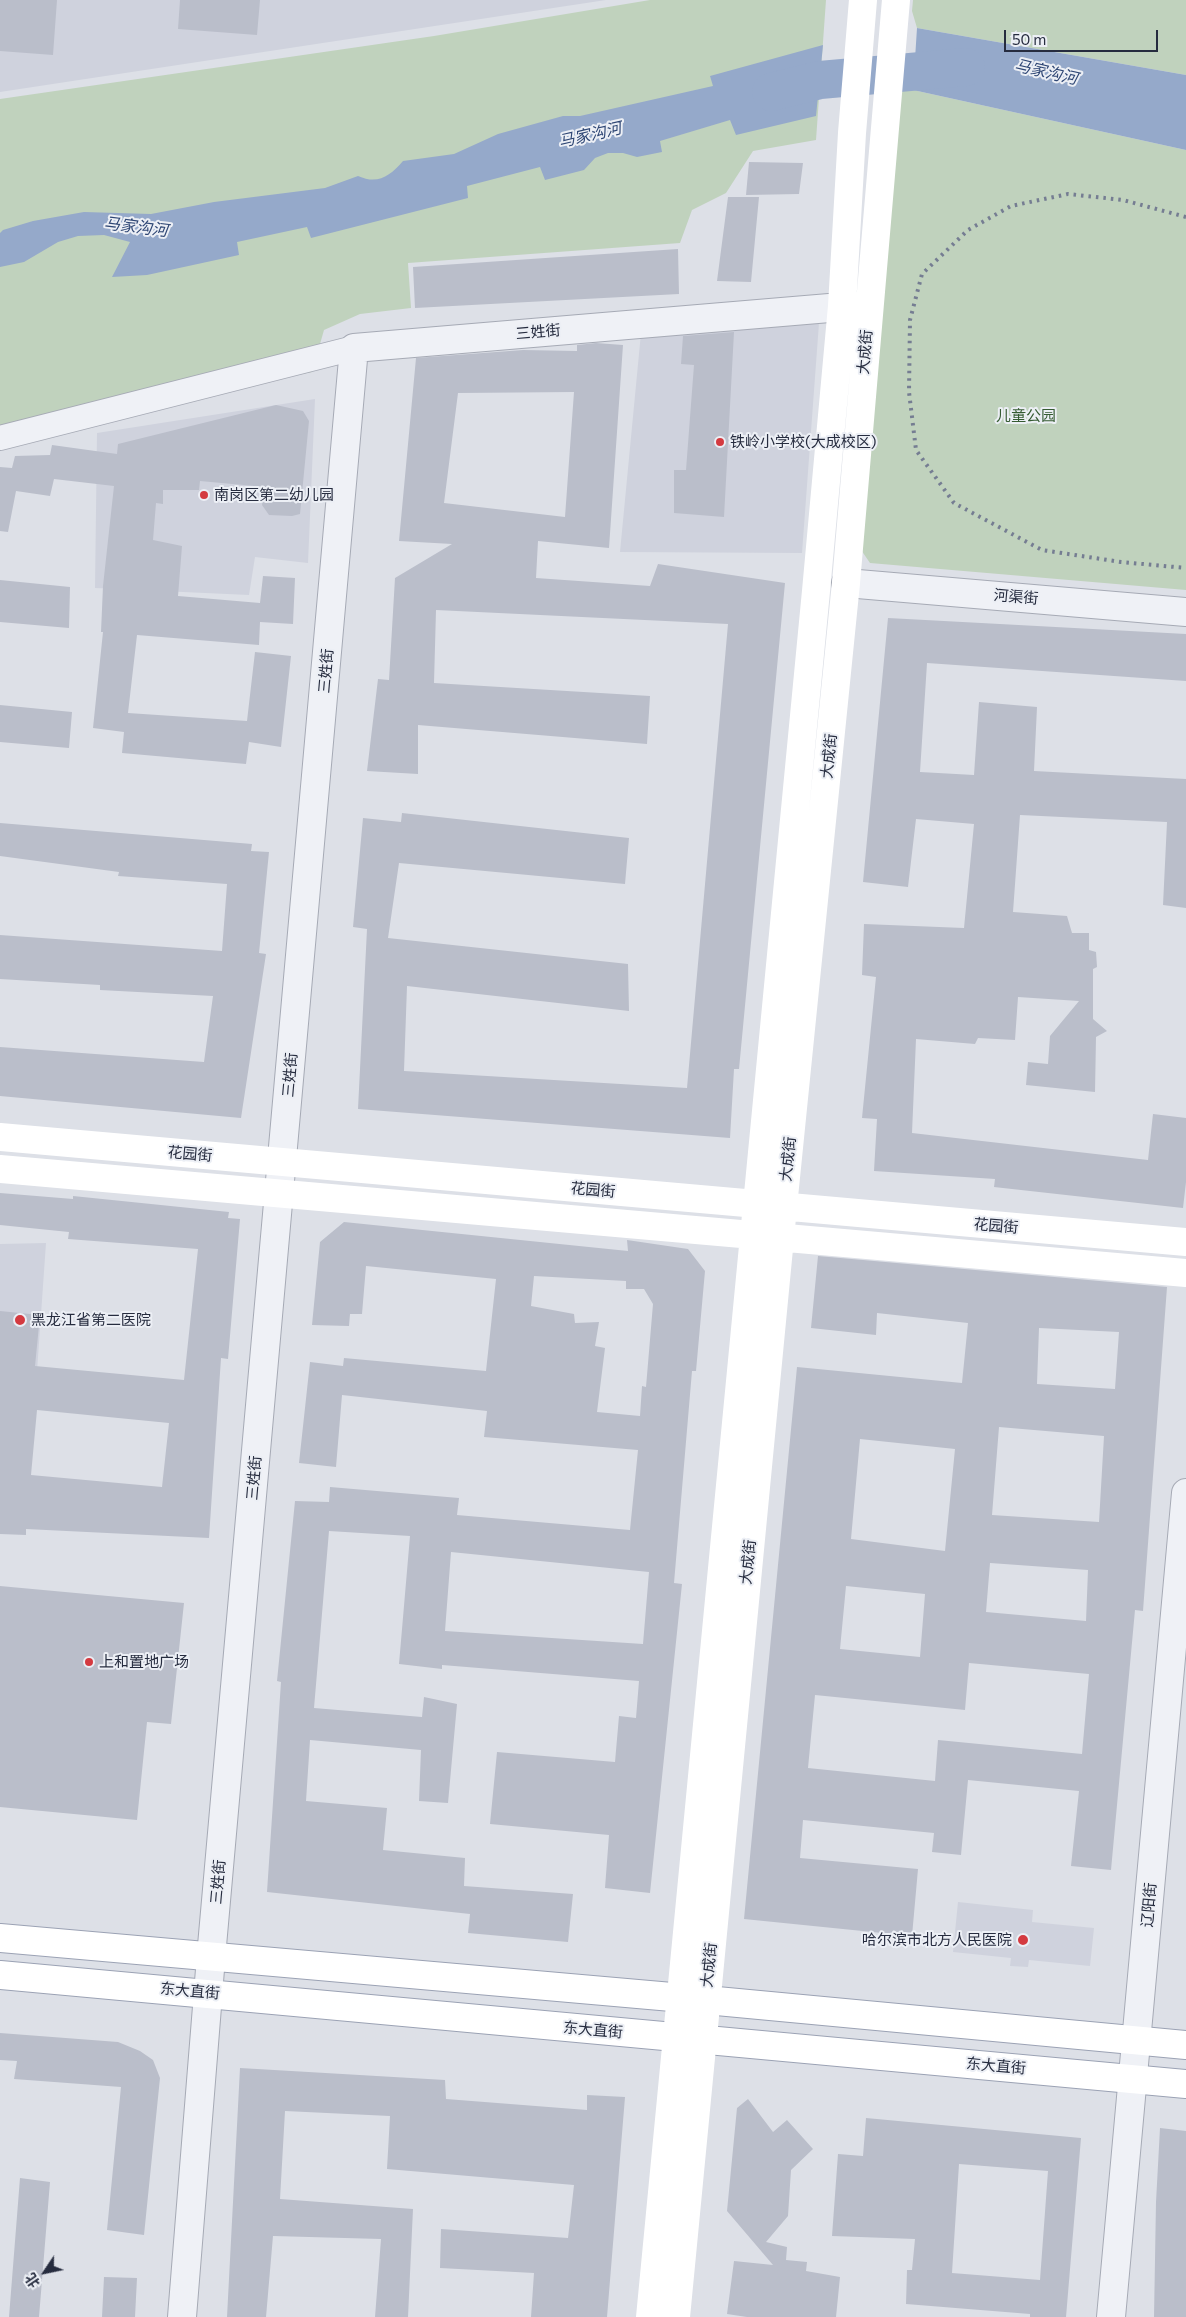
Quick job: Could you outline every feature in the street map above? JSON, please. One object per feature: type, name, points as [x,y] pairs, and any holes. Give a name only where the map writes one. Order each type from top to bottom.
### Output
[{"type":"main road","name":"大成街","points":[[676,2317],[693,1999],[770,1206],[842,306],[852,133],[864,0]]},
{"type":"main road","name":"大成街","points":[[770,1206],[846,583],[896,0]]},
{"type":"main road","name":"花园街","points":[[0,1138],[1186,1242]]},
{"type":"main road","name":"花园街","points":[[0,1169],[1186,1273]]},
{"type":"main road","points":[[0,1938],[1186,2044]]},
{"type":"main road","name":"东大直街","points":[[0,1975],[1186,2084]]},
{"type":"main road","name":"大成街","points":[[650,2317],[690,2038]]},
{"type":"street","name":"三姓街","points":[[182,2317],[211,1957],[354,348],[869,305]]},
{"type":"street","points":[[0,438],[354,348]]},
{"type":"street","name":"河渠街","points":[[846,583],[1186,612]]},
{"type":"street","name":"辽阳街","points":[[1112,2317],[1186,1493]]},
{"type":"shaded area","points":[[0,0],[606,0],[0,92]]},
{"type":"shaded area","name":"铁岭小学校(大成校区)","points":[[819,323],[802,553],[620,552],[641,333]]},
{"type":"shaded area","name":"南岗区第二幼儿园","points":[[315,399],[308,563],[255,557],[249,595],[95,588],[97,433]]},
{"type":"shaded area","name":"黑龙江省第二医院","points":[[46,1243],[35,1400],[0,1397],[0,1244]]},
{"type":"shaded area","name":"哈尔滨市北方人民医院","points":[[958,1902],[1033,1910],[1032,1922],[1094,1928],[1090,1966],[1029,1960],[1028,1967],[1010,1966],[1011,1958],[953,1952]]},
{"type":"green space","points":[[650,0],[826,0],[816,140],[753,151],[726,193],[692,210],[680,243],[408,263],[411,308],[360,314],[324,330],[312,372],[0,433],[0,99],[434,36]]},
{"type":"green space","points":[[913,0],[1186,0],[1186,75],[917,28],[912,11]]},
{"type":"green space","name":"儿童公园","points":[[913,90],[1186,150],[1186,590],[870,563],[855,541],[897,91]]},
{"type":"water","points":[[917,28],[1186,75],[1186,150],[913,90]]},
{"type":"water","points":[[823,45],[816,116],[736,135],[730,120],[660,141],[662,152],[637,157],[623,153],[608,153],[595,158],[584,170],[545,180],[540,167],[467,186],[468,198],[311,238],[307,227],[237,242],[239,255],[147,275],[112,277],[130,242],[104,235],[78,236],[58,242],[24,262],[0,267],[0,233],[3,230],[33,221],[84,212],[151,214],[214,202],[325,188],[358,176],[372,180],[383,178],[403,161],[454,154],[498,134],[563,116],[580,116],[713,86],[710,76]]},
{"type":"building","points":[[0,0],[57,0],[53,55],[0,51]]},
{"type":"building","points":[[180,0],[260,0],[257,35],[178,29]]},
{"type":"building","points":[[749,162],[803,163],[799,194],[746,195]]},
{"type":"building","points":[[728,197],[759,197],[751,282],[717,281]]},
{"type":"building","points":[[678,249],[679,294],[415,308],[413,267]]},
{"type":"building","points":[[734,332],[724,517],[674,513],[674,470],[686,470],[694,365],[681,364],[683,336]]},
{"type":"building","points":[[596,343],[623,345],[609,548],[538,541],[536,578],[650,586],[658,564],[785,583],[739,1069],[734,1069],[730,1138],[358,1109],[367,929],[353,927],[363,818],[401,822],[402,813],[629,838],[625,884],[399,863],[388,938],[628,964],[629,1011],[407,986],[404,1071],[687,1088],[728,624],[436,610],[434,683],[650,696],[647,744],[418,725],[418,774],[367,771],[378,679],[389,680],[395,578],[452,544],[399,541],[416,358],[523,350],[577,351],[577,345]],"holes":[[[574,392],[565,517],[444,503],[458,393]]]},
{"type":"building","points":[[276,405],[303,411],[309,421],[300,514],[292,516],[269,515],[262,505],[265,487],[200,481],[199,490],[163,490],[163,504],[156,503],[153,540],[182,546],[178,596],[260,603],[263,576],[295,578],[293,624],[260,622],[259,645],[137,635],[128,713],[247,721],[255,652],[291,656],[281,747],[249,742],[246,764],[122,753],[124,732],[93,728],[103,632],[101,632],[103,586],[114,486],[54,479],[50,496],[16,491],[8,532],[0,531],[0,467],[12,468],[15,456],[50,455],[52,445],[117,454],[118,444]]},
{"type":"building","points":[[0,580],[70,587],[69,628],[0,622]]},
{"type":"building","points":[[888,618],[1186,634],[1186,681],[927,663],[920,772],[974,775],[979,702],[1037,707],[1034,771],[1186,779],[1186,908],[1163,905],[1167,822],[1020,815],[1013,912],[1067,916],[1072,933],[1089,933],[1089,950],[1096,952],[1097,967],[1093,969],[1093,1019],[1107,1031],[1096,1037],[1095,1092],[1026,1085],[1028,1062],[1048,1064],[1050,1036],[1079,1001],[1018,997],[1015,1040],[978,1038],[975,1044],[916,1039],[912,1133],[1148,1160],[1153,1114],[1186,1118],[1186,1182],[1183,1208],[994,1187],[995,1179],[874,1171],[877,1119],[862,1118],[876,977],[862,975],[864,924],[964,928],[974,824],[916,819],[908,887],[863,882]]},
{"type":"building","points":[[0,705],[72,712],[69,748],[0,742]]},
{"type":"building","points":[[0,823],[252,844],[251,851],[269,852],[259,953],[266,954],[241,1118],[0,1096],[0,1047],[204,1062],[213,996],[100,990],[100,985],[0,979],[0,935],[222,951],[227,884],[118,876],[119,872],[0,856]]},
{"type":"building","points":[[0,1193],[73,1199],[73,1196],[229,1212],[228,1218],[240,1219],[228,1359],[221,1358],[209,1538],[26,1529],[26,1535],[0,1534],[0,1311],[40,1315],[35,1366],[184,1380],[198,1249],[68,1239],[69,1232],[0,1225]],"holes":[[[37,1410],[169,1423],[162,1487],[31,1475]]]},
{"type":"building","points":[[344,1222],[628,1251],[627,1240],[688,1249],[705,1271],[696,1371],[692,1371],[674,1583],[682,1584],[650,1893],[605,1888],[609,1835],[490,1824],[497,1752],[615,1762],[619,1716],[636,1718],[639,1681],[442,1665],[442,1669],[399,1664],[410,1536],[329,1531],[314,1708],[422,1717],[424,1697],[457,1704],[448,1803],[419,1801],[421,1750],[310,1740],[306,1801],[387,1808],[383,1850],[465,1858],[464,1886],[573,1894],[568,1942],[468,1933],[470,1914],[267,1892],[281,1682],[277,1681],[295,1501],[329,1502],[330,1487],[459,1498],[457,1515],[630,1530],[638,1450],[484,1437],[487,1411],[342,1395],[336,1467],[299,1463],[310,1362],[343,1366],[344,1358],[486,1371],[496,1279],[366,1266],[362,1314],[350,1314],[349,1326],[312,1325],[320,1242]],"holes":[[[534,1276],[626,1281],[626,1289],[644,1289],[653,1304],[646,1387],[642,1386],[640,1416],[597,1412],[605,1348],[595,1346],[599,1322],[575,1323],[574,1314],[531,1306]],[[451,1552],[649,1572],[643,1644],[445,1631]]]},
{"type":"building","points":[[818,1256],[1167,1287],[1143,1611],[1135,1610],[1111,1870],[1071,1866],[1079,1791],[968,1780],[961,1855],[932,1852],[934,1833],[803,1820],[800,1858],[918,1869],[912,1936],[744,1919],[797,1367],[962,1383],[968,1323],[877,1313],[876,1335],[811,1328]],"holes":[[[1039,1328],[1119,1332],[1115,1389],[1037,1384]],[[999,1427],[1104,1436],[1099,1522],[992,1515]],[[860,1439],[955,1449],[945,1551],[851,1539]],[[990,1563],[1088,1570],[1086,1621],[986,1612]],[[846,1586],[925,1594],[920,1657],[840,1649]],[[969,1663],[1089,1674],[1082,1754],[938,1740],[935,1781],[808,1768],[815,1695],[965,1710]]]},
{"type":"building","name":"上和置地广场","points":[[0,1586],[184,1603],[171,1724],[147,1722],[137,1820],[0,1807]]},
{"type":"building","points":[[0,2033],[118,2042],[140,2051],[153,2060],[160,2078],[144,2235],[107,2230],[121,2087],[14,2079],[17,2061],[0,2060]]},
{"type":"building","points":[[240,2068],[445,2080],[446,2099],[587,2110],[587,2095],[625,2097],[607,2317],[531,2317],[534,2273],[440,2268],[441,2229],[568,2238],[574,2185],[387,2169],[390,2116],[285,2111],[280,2199],[413,2209],[408,2317],[375,2317],[381,2239],[273,2236],[266,2317],[227,2317]]},
{"type":"building","points":[[748,2099],[773,2132],[787,2120],[813,2149],[791,2170],[788,2216],[766,2242],[787,2247],[786,2260],[807,2262],[806,2271],[840,2277],[836,2317],[747,2317],[727,2314],[734,2261],[773,2265],[727,2211],[737,2108]]},
{"type":"building","points":[[866,2118],[1081,2138],[1066,2317],[1030,2317],[1030,2314],[906,2304],[907,2270],[912,2270],[915,2239],[832,2236],[838,2154],[863,2156]],"holes":[[[959,2164],[1048,2171],[1040,2280],[952,2273]]]},
{"type":"building","points":[[1160,2128],[1186,2131],[1186,2317],[1154,2317],[1156,2202]]},
{"type":"building","points":[[20,2178],[50,2182],[39,2317],[9,2317]]},
{"type":"building","points":[[104,2277],[137,2278],[135,2317],[102,2317]]},
{"type":"waterway","name":"马家沟河","points":[[771,92],[820,80],[966,67]]},
{"type":"railway","points":[[1186,217],[1123,200],[1068,194],[1011,206],[968,230],[922,274],[910,320],[909,392],[916,450],[954,503],[1042,550],[1121,562],[1186,568]]},
{"type":"place","name":"铁岭小学校(大成校区)","points":[[720,442]]},
{"type":"place","name":"南岗区第二幼儿园","points":[[204,495]]},
{"type":"place","name":"黑龙江省第二医院","points":[[20,1320]]},
{"type":"place","name":"上和置地广场","points":[[89,1662]]},
{"type":"place","name":"哈尔滨市北方人民医院","points":[[1023,1940]]}]
